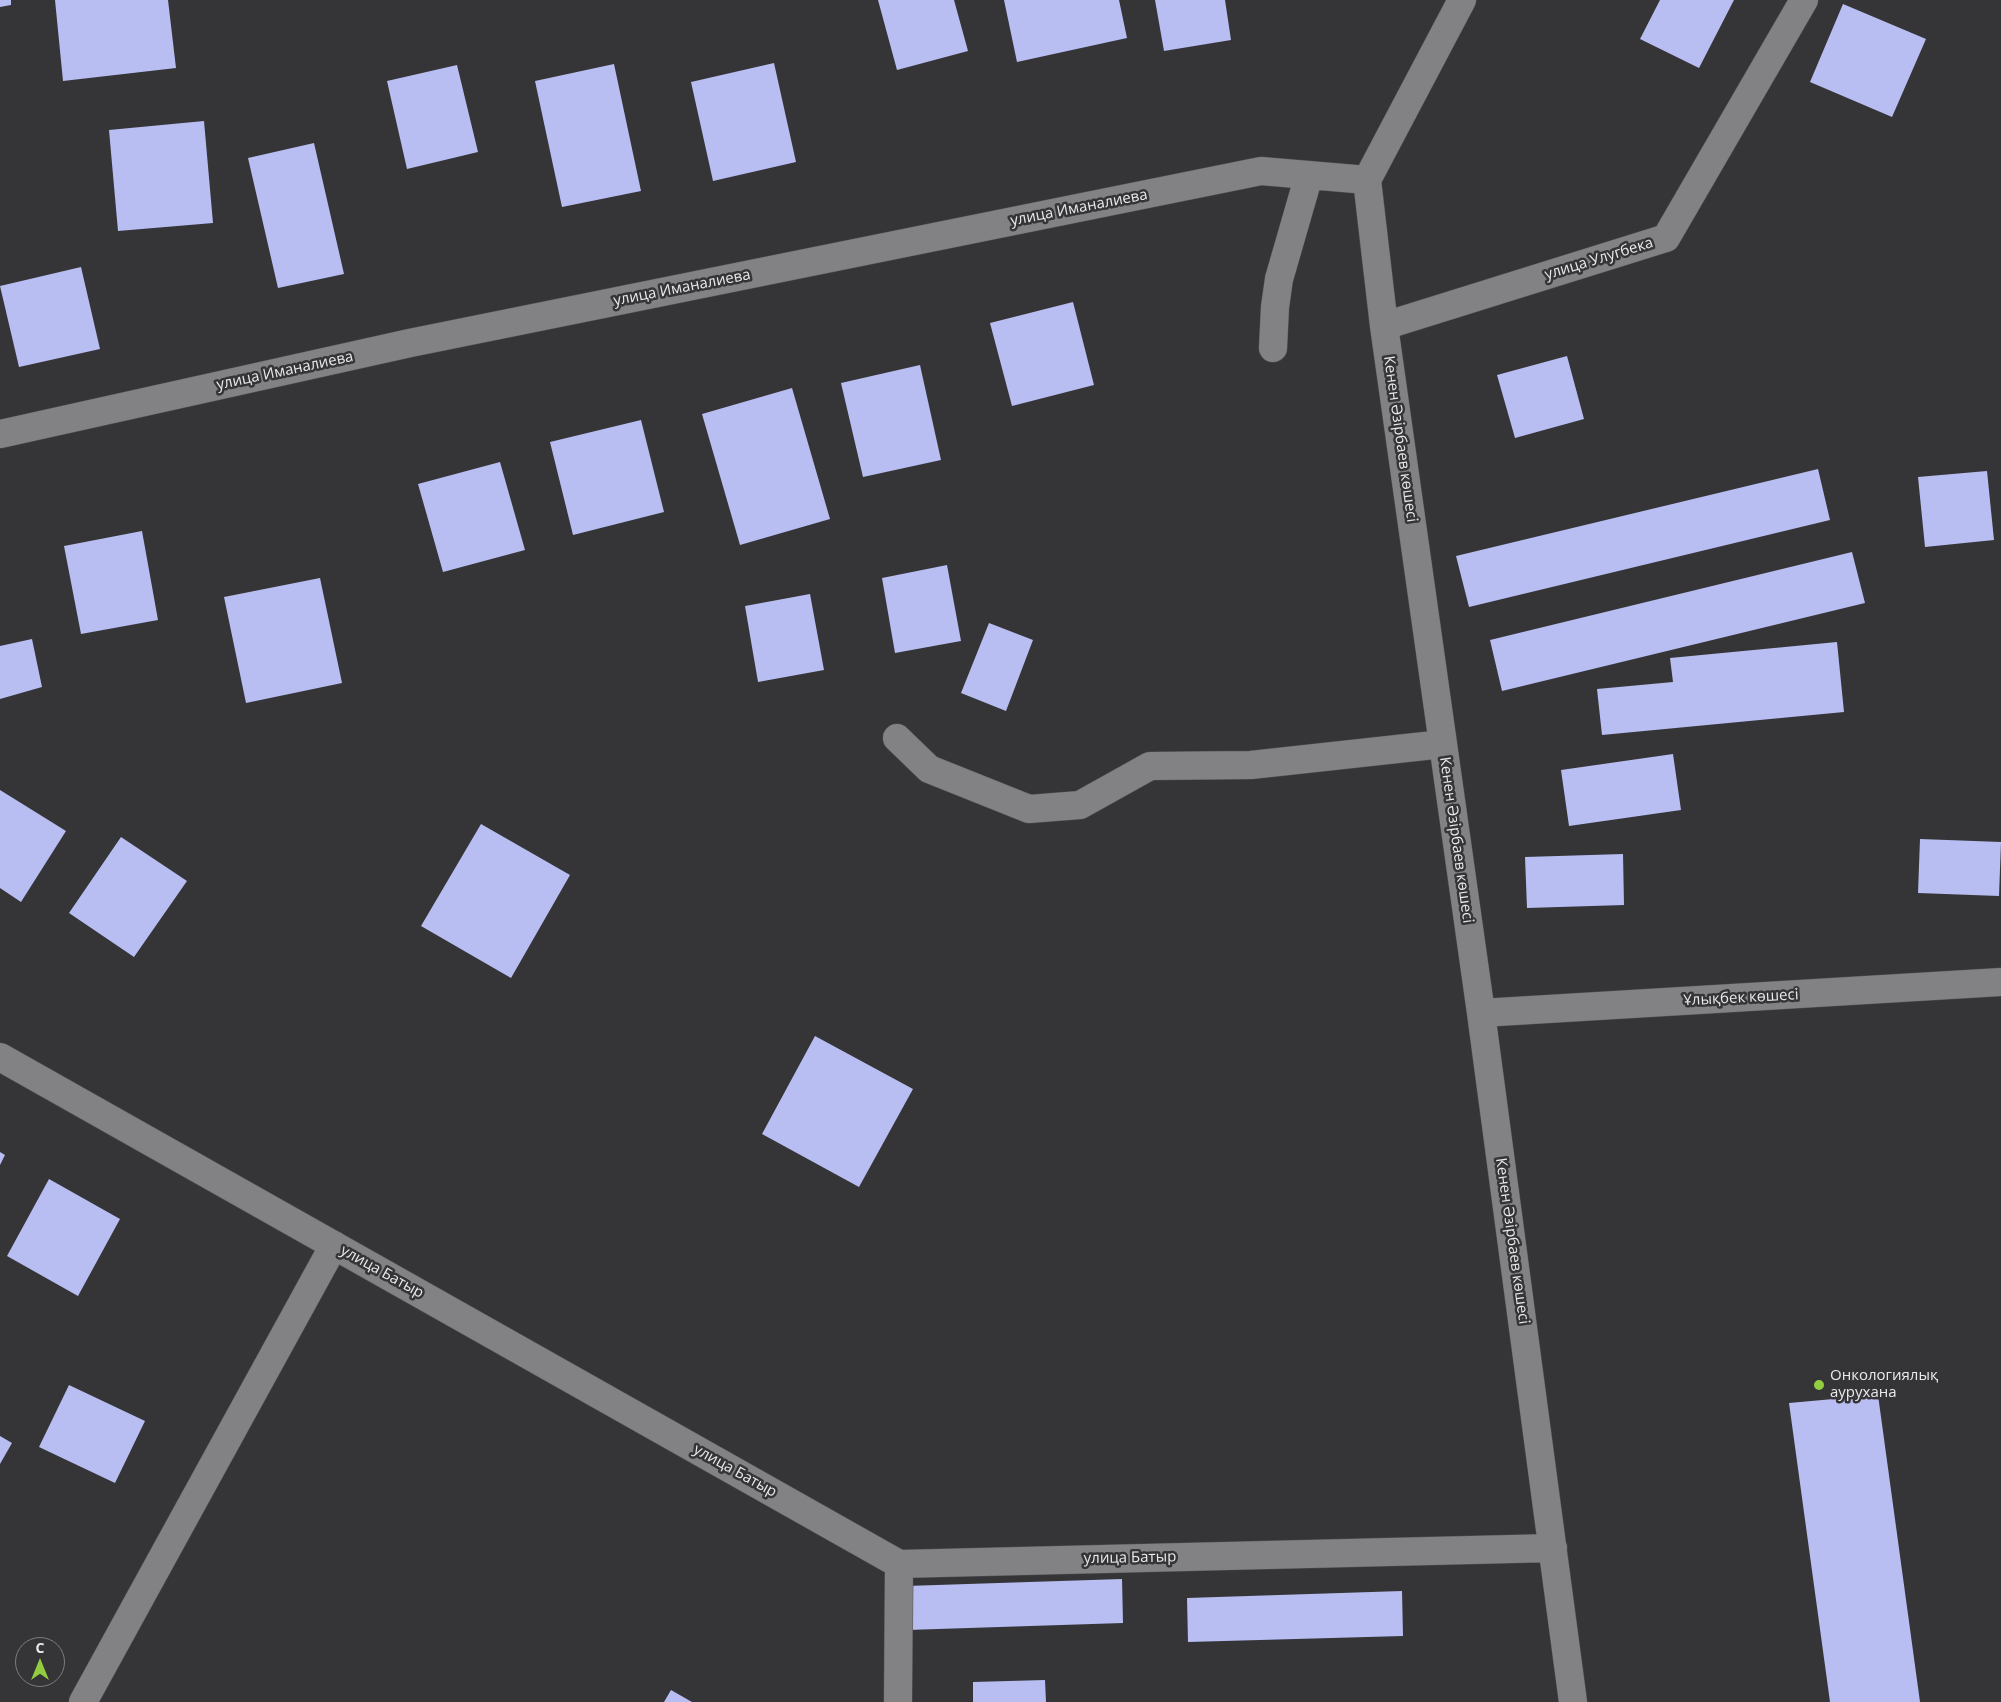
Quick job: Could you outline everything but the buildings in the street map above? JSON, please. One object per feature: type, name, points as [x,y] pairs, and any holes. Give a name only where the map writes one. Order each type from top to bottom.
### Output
[{"type":"street","points":[[1367,180],[1462,0]]},
{"type":"street","name":"улица Улугбека","points":[[1384,326],[1666,238],[1804,0]]},
{"type":"street","name":"улица Иманалиева","points":[[0,434],[410,343],[1261,171],[1367,180]]},
{"type":"street","points":[[1273,348],[1275,307],[1279,279],[1309,175]]},
{"type":"street","name":"Кенен Әзірбаев көшесі","points":[[1367,180],[1384,326],[1481,1013],[1554,1548],[1573,1702]]},
{"type":"street","points":[[897,738],[929,769],[1029,810],[1080,805],[1150,766],[1251,765],[1443,744]]},
{"type":"street","name":"Ұлықбек көшесі","points":[[1481,1013],[2001,982]]},
{"type":"street","name":"улица Батыр","points":[[0,1056],[899,1564],[1554,1548]]},
{"type":"street","points":[[83,1702],[334,1245]]},
{"type":"street","points":[[898,1702],[899,1564]]},
{"type":"place","name":"Онкологиялық аурухана","points":[[1819,1385]]}]
